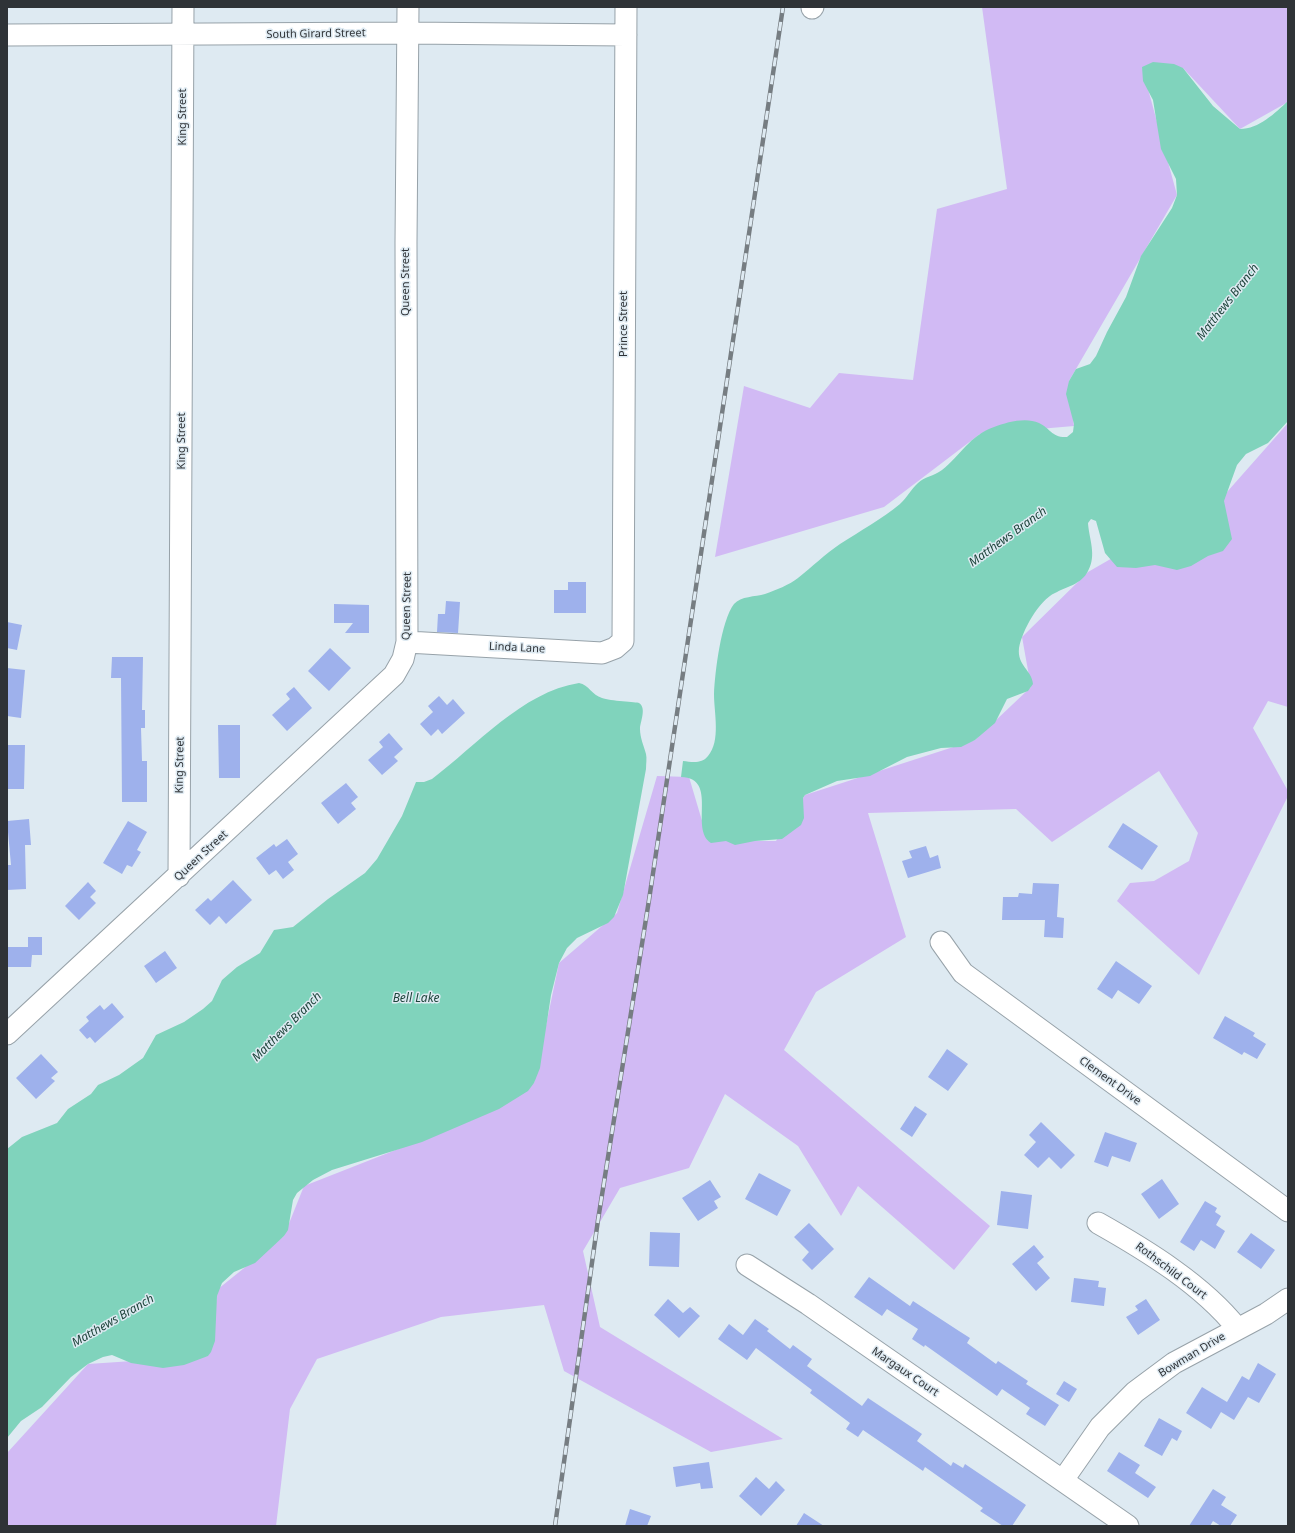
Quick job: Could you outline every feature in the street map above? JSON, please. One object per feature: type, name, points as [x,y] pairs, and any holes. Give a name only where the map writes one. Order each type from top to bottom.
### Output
[{"type":"street","name":"King Street","points":[[179,876],[183,7]]},
{"type":"street","name":"Queen Street","points":[[7,1034],[394,675],[403,659],[408,642],[406,234],[408,7]]},
{"type":"street","name":"Prince Street","points":[[623,641],[626,7]]},
{"type":"street","name":"South Girard Street","points":[[7,35],[408,33],[626,35]]},
{"type":"street","name":"Linda Lane","points":[[408,642],[602,653],[615,648],[623,641]]},
{"type":"street","name":"Clement Drive","points":[[941,942],[963,973],[1288,1211]]},
{"type":"street","name":"Rothschild Court","points":[[1098,1223],[1137,1244],[1177,1274],[1216,1304],[1237,1328]]},
{"type":"street","name":"Margaux Court","points":[[747,1265],[797,1297],[1128,1526]]},
{"type":"street","name":"Bowman Drive","points":[[1063,1480],[1100,1427],[1135,1392],[1174,1363],[1237,1328],[1266,1314],[1288,1299]]},
{"type":"shaded area","points":[[982,7],[1288,7],[1288,102],[1240,129],[1183,68],[1142,67],[1177,195],[1069,381],[1074,426],[980,434],[884,507],[715,557],[744,386],[810,408],[839,373],[913,380],[937,209],[1007,189]]},
{"type":"shaded area","points":[[1288,423],[1288,707],[1268,701],[1253,728],[1288,791],[1288,796],[1199,975],[1117,901],[1130,883],[1154,881],[1189,861],[1198,833],[1159,771],[1052,842],[1016,809],[868,813],[906,937],[816,992],[784,1050],[990,1226],[954,1270],[858,1186],[841,1216],[798,1146],[725,1094],[689,1168],[620,1188],[583,1251],[600,1327],[783,1439],[711,1452],[564,1371],[544,1305],[441,1317],[317,1359],[290,1409],[276,1526],[7,1526],[7,1453],[88,1364],[208,1356],[218,1289],[284,1236],[304,1186],[472,1120],[534,1083],[559,963],[617,913],[657,776],[689,777],[708,841],[776,841],[805,795],[975,740],[1031,687],[1022,637],[1088,572],[1227,492]]},
{"type":"water","name":"Matthews Branch","points":[[1153,62],[1174,64],[1183,68],[1213,106],[1240,129],[1254,126],[1266,120],[1288,101],[1288,421],[1268,443],[1246,454],[1237,465],[1224,501],[1232,539],[1223,551],[1208,556],[1191,566],[1177,570],[1155,565],[1136,568],[1117,567],[1105,553],[1096,521],[1091,519],[1088,523],[1092,547],[1091,565],[1082,579],[1055,593],[1043,602],[1027,625],[1019,648],[1019,654],[1022,664],[1030,675],[1033,684],[1028,691],[1007,699],[995,723],[975,740],[961,747],[941,748],[907,757],[870,776],[837,781],[805,795],[803,798],[804,818],[801,825],[782,839],[755,841],[735,845],[726,841],[711,843],[705,836],[702,827],[701,795],[699,786],[692,780],[681,777],[683,761],[697,762],[706,759],[712,750],[716,735],[714,694],[717,660],[722,634],[729,612],[734,604],[740,599],[774,591],[794,581],[834,548],[878,520],[902,502],[918,483],[942,470],[978,435],[985,431],[1005,423],[1028,420],[1043,425],[1058,436],[1067,437],[1073,432],[1074,424],[1066,394],[1069,381],[1076,369],[1090,364],[1096,356],[1126,297],[1141,256],[1172,208],[1177,195],[1176,179],[1161,149],[1153,100],[1143,81],[1142,67]]},
{"type":"water","name":"Bell Lake","points":[[579,683],[599,697],[639,703],[641,705],[643,712],[640,732],[646,756],[646,769],[623,895],[614,917],[608,923],[577,938],[567,948],[559,963],[551,995],[540,1068],[534,1083],[528,1091],[499,1109],[422,1142],[332,1170],[313,1180],[297,1193],[293,1200],[288,1230],[284,1236],[255,1263],[234,1272],[222,1283],[217,1296],[215,1341],[208,1356],[184,1365],[163,1368],[131,1363],[112,1355],[103,1357],[88,1364],[71,1377],[42,1407],[21,1421],[7,1438],[7,1149],[22,1137],[57,1123],[68,1109],[91,1094],[98,1085],[119,1075],[143,1058],[156,1035],[184,1022],[212,1001],[222,980],[237,967],[260,953],[274,930],[293,927],[328,899],[365,873],[377,859],[402,816],[416,782],[424,782],[432,779],[501,722],[538,697],[558,688]]},
{"type":"building","points":[[568,582],[586,582],[586,613],[554,613],[554,590],[568,590]]},
{"type":"building","points":[[446,601],[460,602],[458,633],[437,632],[438,614],[445,614]]},
{"type":"building","points":[[334,604],[369,605],[369,633],[345,633],[353,623],[334,623]]},
{"type":"building","points":[[7,622],[22,625],[17,650],[7,648]]},
{"type":"building","points":[[330,648],[351,668],[329,691],[308,671]]},
{"type":"building","points":[[112,657],[143,657],[142,710],[145,710],[145,728],[141,728],[142,761],[147,761],[147,802],[122,802],[121,678],[111,678]]},
{"type":"building","points":[[7,668],[25,670],[21,718],[7,716]]},
{"type":"building","points":[[294,687],[312,708],[287,731],[272,715],[290,699],[286,694]]},
{"type":"building","points":[[439,696],[447,705],[453,699],[465,713],[442,734],[438,729],[431,736],[420,724],[433,712],[428,706]]},
{"type":"building","points":[[218,725],[240,725],[240,778],[219,778]]},
{"type":"building","points":[[389,733],[403,749],[394,757],[398,761],[382,775],[368,760],[383,747],[379,742]]},
{"type":"building","points":[[7,745],[25,745],[24,789],[7,789]]},
{"type":"building","points":[[346,783],[358,797],[351,803],[356,809],[338,824],[321,803]]},
{"type":"building","points":[[29,819],[31,845],[25,845],[26,889],[7,890],[7,865],[11,865],[7,821]]},
{"type":"building","points":[[128,821],[147,832],[137,850],[141,852],[132,867],[127,865],[122,874],[103,863]]},
{"type":"building","points":[[1123,823],[1158,846],[1142,870],[1108,847]]},
{"type":"building","points":[[287,839],[298,854],[288,862],[294,870],[283,879],[276,870],[269,875],[256,858],[274,844],[276,847]]},
{"type":"building","points":[[926,846],[930,858],[938,855],[941,868],[908,878],[902,861],[912,858],[909,851]]},
{"type":"building","points":[[233,880],[252,900],[226,924],[219,916],[210,925],[195,910],[208,898],[211,901]]},
{"type":"building","points":[[88,882],[96,891],[90,897],[96,903],[79,920],[65,906]]},
{"type":"building","points":[[1033,883],[1059,884],[1057,917],[1064,918],[1063,938],[1044,937],[1045,920],[1002,920],[1003,897],[1018,897],[1019,893],[1032,894]]},
{"type":"building","points":[[28,937],[42,937],[42,955],[32,955],[31,967],[7,967],[7,947],[28,947]]},
{"type":"building","points":[[165,951],[177,968],[156,983],[144,966]]},
{"type":"building","points":[[1116,961],[1152,986],[1139,1004],[1118,990],[1112,999],[1097,989]]},
{"type":"building","points":[[112,1003],[124,1017],[95,1043],[90,1037],[87,1039],[79,1030],[89,1021],[86,1017],[100,1005],[104,1010]]},
{"type":"building","points":[[1225,1016],[1255,1033],[1253,1036],[1266,1044],[1257,1059],[1244,1052],[1242,1055],[1213,1038]]},
{"type":"building","points":[[947,1049],[968,1064],[948,1091],[928,1077]]},
{"type":"building","points":[[41,1054],[58,1072],[51,1078],[55,1081],[36,1099],[16,1078]]},
{"type":"building","points":[[915,1106],[927,1114],[912,1137],[900,1129]]},
{"type":"building","points":[[1041,1122],[1075,1155],[1061,1169],[1049,1157],[1038,1168],[1024,1155],[1036,1142],[1029,1135]]},
{"type":"building","points":[[1105,1132],[1137,1143],[1130,1162],[1112,1156],[1108,1167],[1094,1162]]},
{"type":"building","points":[[759,1173],[791,1190],[777,1216],[745,1199]]},
{"type":"building","points":[[1162,1179],[1179,1204],[1159,1219],[1141,1194]]},
{"type":"building","points":[[710,1180],[721,1197],[714,1201],[718,1208],[698,1221],[682,1198]]},
{"type":"building","points":[[1001,1191],[1032,1195],[1028,1229],[997,1225]]},
{"type":"building","points":[[1205,1201],[1217,1208],[1215,1212],[1221,1216],[1216,1225],[1225,1231],[1215,1249],[1201,1240],[1194,1251],[1180,1242]]},
{"type":"building","points":[[809,1223],[834,1249],[812,1270],[802,1260],[809,1252],[794,1237]]},
{"type":"building","points":[[650,1232],[680,1233],[679,1267],[649,1266]]},
{"type":"building","points":[[1251,1233],[1275,1250],[1261,1269],[1237,1252]]},
{"type":"building","points":[[1034,1245],[1044,1257],[1037,1263],[1050,1278],[1036,1291],[1012,1264]]},
{"type":"building","points":[[869,1277],[910,1306],[913,1301],[970,1338],[967,1343],[996,1364],[998,1361],[1028,1381],[1026,1384],[1059,1405],[1045,1426],[1026,1414],[1030,1408],[1002,1389],[997,1396],[925,1345],[924,1347],[912,1339],[918,1329],[887,1309],[882,1316],[854,1297]]},
{"type":"building","points":[[1074,1278],[1099,1281],[1098,1287],[1106,1288],[1104,1306],[1071,1302]]},
{"type":"building","points":[[668,1299],[683,1313],[690,1307],[700,1316],[679,1338],[654,1315]]},
{"type":"building","points":[[1146,1299],[1160,1320],[1138,1335],[1126,1317],[1138,1310],[1135,1306]]},
{"type":"building","points":[[755,1319],[769,1329],[767,1331],[790,1349],[793,1345],[812,1359],[807,1366],[862,1406],[868,1398],[922,1434],[917,1441],[951,1466],[953,1462],[963,1468],[965,1464],[1026,1505],[1012,1526],[1003,1526],[980,1511],[983,1508],[925,1467],[923,1471],[863,1430],[858,1437],[846,1429],[850,1423],[810,1393],[812,1390],[756,1348],[747,1360],[718,1339],[729,1324],[743,1335]]},
{"type":"building","points":[[1258,1363],[1276,1374],[1259,1403],[1248,1397],[1234,1420],[1221,1412],[1211,1429],[1186,1413],[1202,1387],[1227,1402],[1242,1376],[1249,1380]]},
{"type":"building","points":[[1064,1381],[1077,1389],[1069,1402],[1056,1394]]},
{"type":"building","points":[[1159,1418],[1182,1431],[1177,1441],[1172,1438],[1162,1456],[1144,1446]]},
{"type":"building","points":[[1119,1452],[1140,1465],[1135,1473],[1156,1487],[1148,1498],[1107,1471]]},
{"type":"building","points":[[709,1462],[713,1488],[701,1489],[700,1483],[676,1487],[673,1467]]},
{"type":"building","points":[[756,1477],[769,1489],[776,1481],[785,1490],[761,1516],[739,1496]]},
{"type":"building","points":[[1213,1489],[1226,1497],[1221,1505],[1237,1515],[1230,1526],[1221,1526],[1213,1521],[1210,1526],[1189,1526]]},
{"type":"building","points":[[630,1509],[651,1516],[647,1526],[625,1526]]},
{"type":"building","points":[[804,1513],[824,1526],[796,1526]]},
{"type":"railway","points":[[555,1526],[598,1220],[649,900],[783,7]]}]
